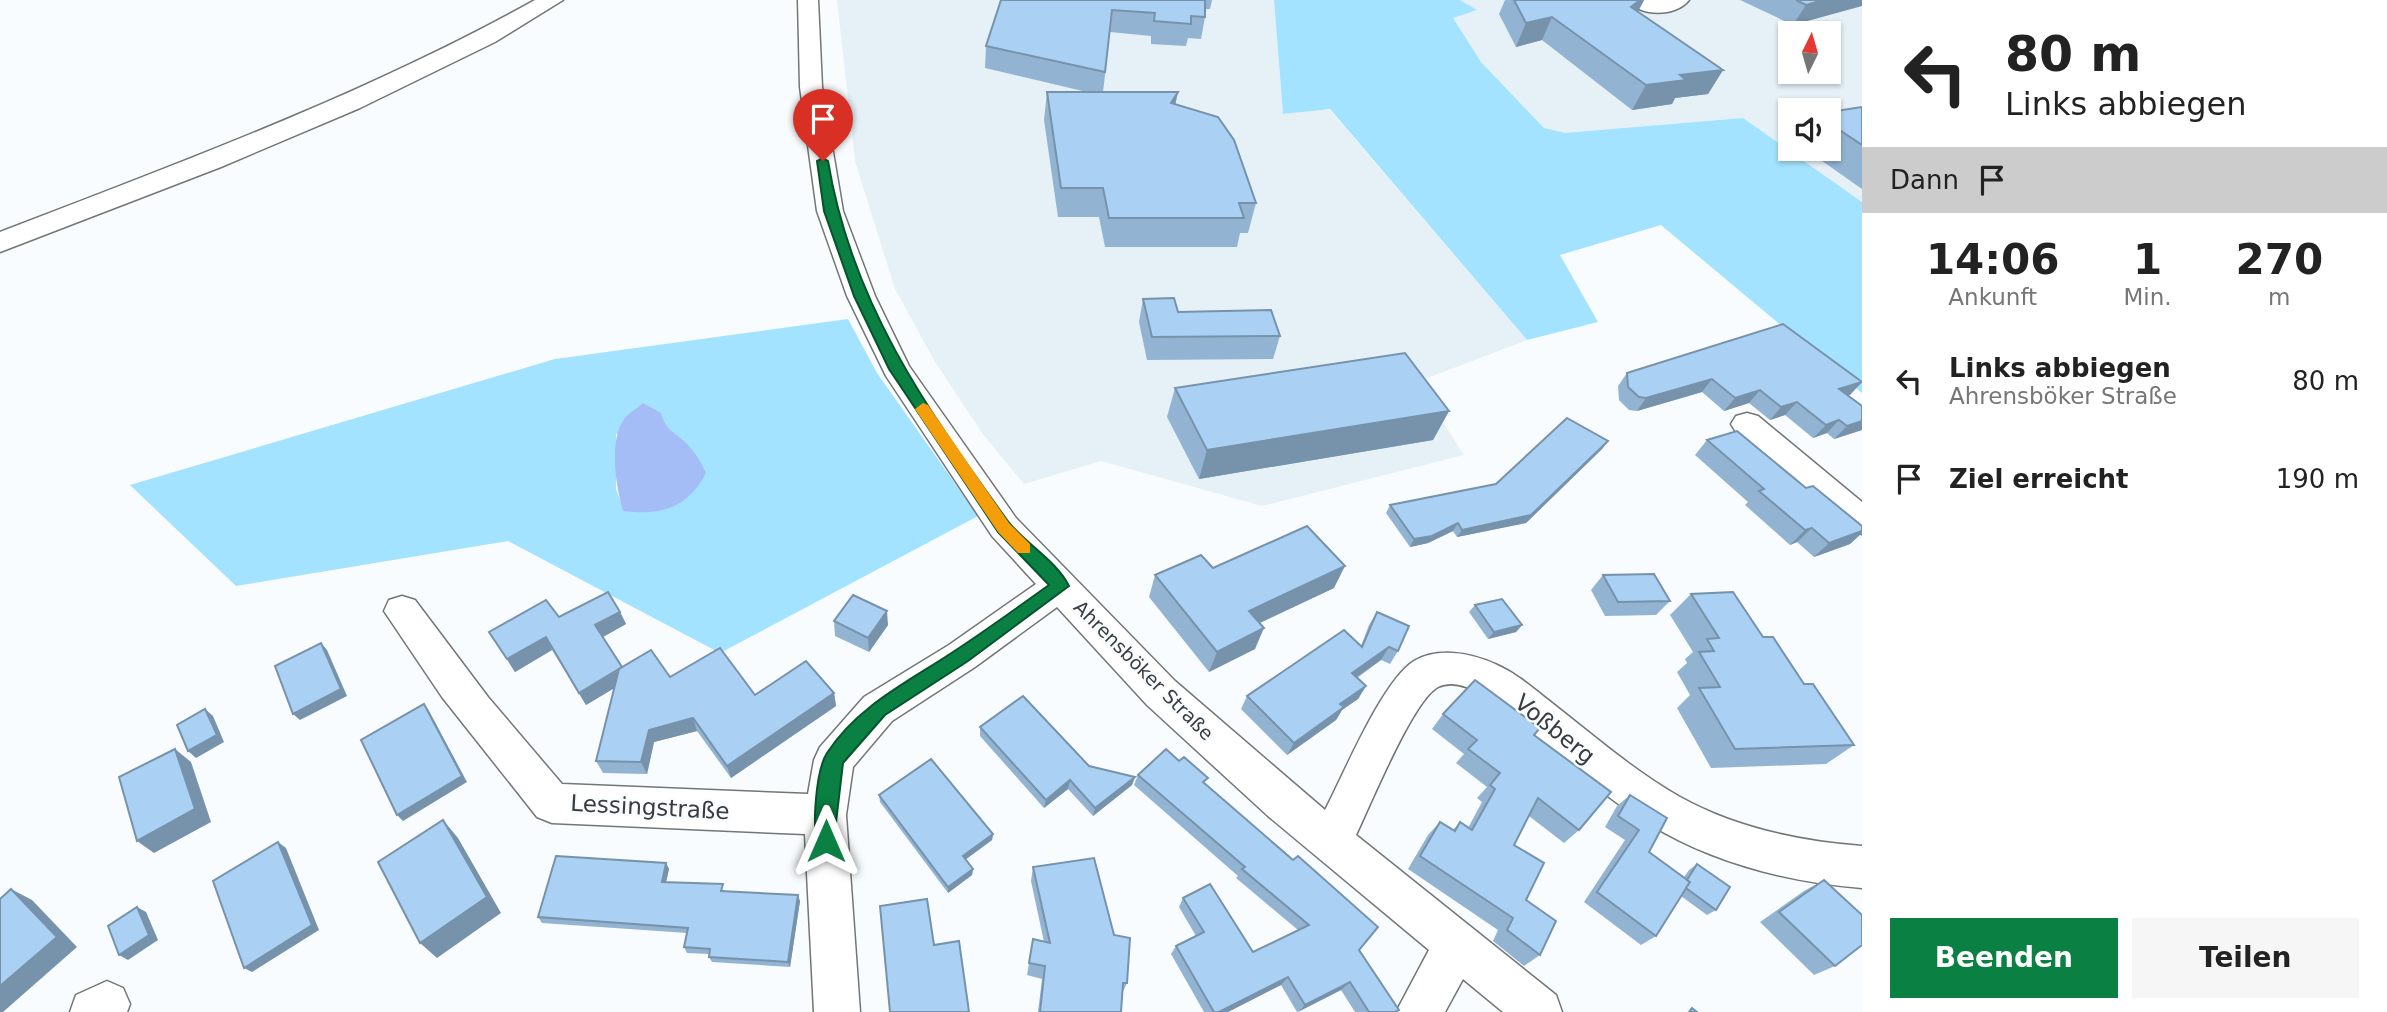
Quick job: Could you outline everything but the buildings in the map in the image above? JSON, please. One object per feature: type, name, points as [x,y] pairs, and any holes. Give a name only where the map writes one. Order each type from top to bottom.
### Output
[{"type":"main road","points":[[0,243],[359,99],[438,62],[552,0]]},
{"type":"street","name":"Ahrensböker Straße","points":[[808,0],[811,87],[830,211],[860,296],[896,369],[1004,527],[1161,693],[1331,842],[1539,1012]]},
{"type":"street","points":[[1637,0],[1658,6],[1673,6],[1679,0]]},
{"type":"street","points":[[1747,424],[1862,521]]},
{"type":"street","points":[[837,1012],[825,816],[834,760],[878,709],[962,656],[1060,586]]},
{"type":"street","name":"Lessingstraße","points":[[402,611],[492,733],[552,803],[825,816]]},
{"type":"street","name":"Voßberg","points":[[1331,842],[1405,694],[1427,673],[1455,668],[1484,676],[1507,690],[1620,780],[1664,810],[1700,828],[1748,847],[1812,863],[1862,867]]},
{"type":"street","points":[[1419,1012],[1457,945]]},
{"type":"shaded area","points":[[837,0],[1274,0],[1283,114],[1329,109],[1527,340],[1417,382],[1464,455],[1262,506],[1101,461],[1024,484],[982,433],[934,360],[895,289],[855,161]]},
{"type":"shaded area","points":[[1274,0],[1460,0],[1477,10],[1453,18],[1481,62],[1544,128],[1565,133],[1743,118],[1778,143],[1778,161],[1804,161],[1862,202],[1862,393],[1661,225],[1560,255],[1598,322],[1527,340],[1330,109],[1283,114]]},
{"type":"shaded area","points":[[1460,0],[1862,0],[1862,202],[1804,161],[1841,161],[1841,98],[1778,98],[1778,143],[1743,118],[1565,134],[1544,128],[1481,62],[1452,17],[1476,10]]},
{"type":"shaded area","points":[[848,319],[877,373],[978,516],[720,653],[508,541],[236,586],[130,485],[555,359]],"holes":[[[665,428],[685,442],[624,511],[616,489],[616,434]]]},
{"type":"shaded area","points":[[643,403],[661,413],[668,427],[692,450],[706,473],[691,494],[672,507],[649,512],[623,511],[616,477],[617,438],[625,418]]},
{"type":"slow traffic","points":[[923,409],[1004,527],[1024,548]]},
{"type":"route","points":[[823,161],[830,211],[860,296],[896,369],[1004,527],[1060,586],[962,656],[878,709],[834,760],[825,816],[826,841]]}]
